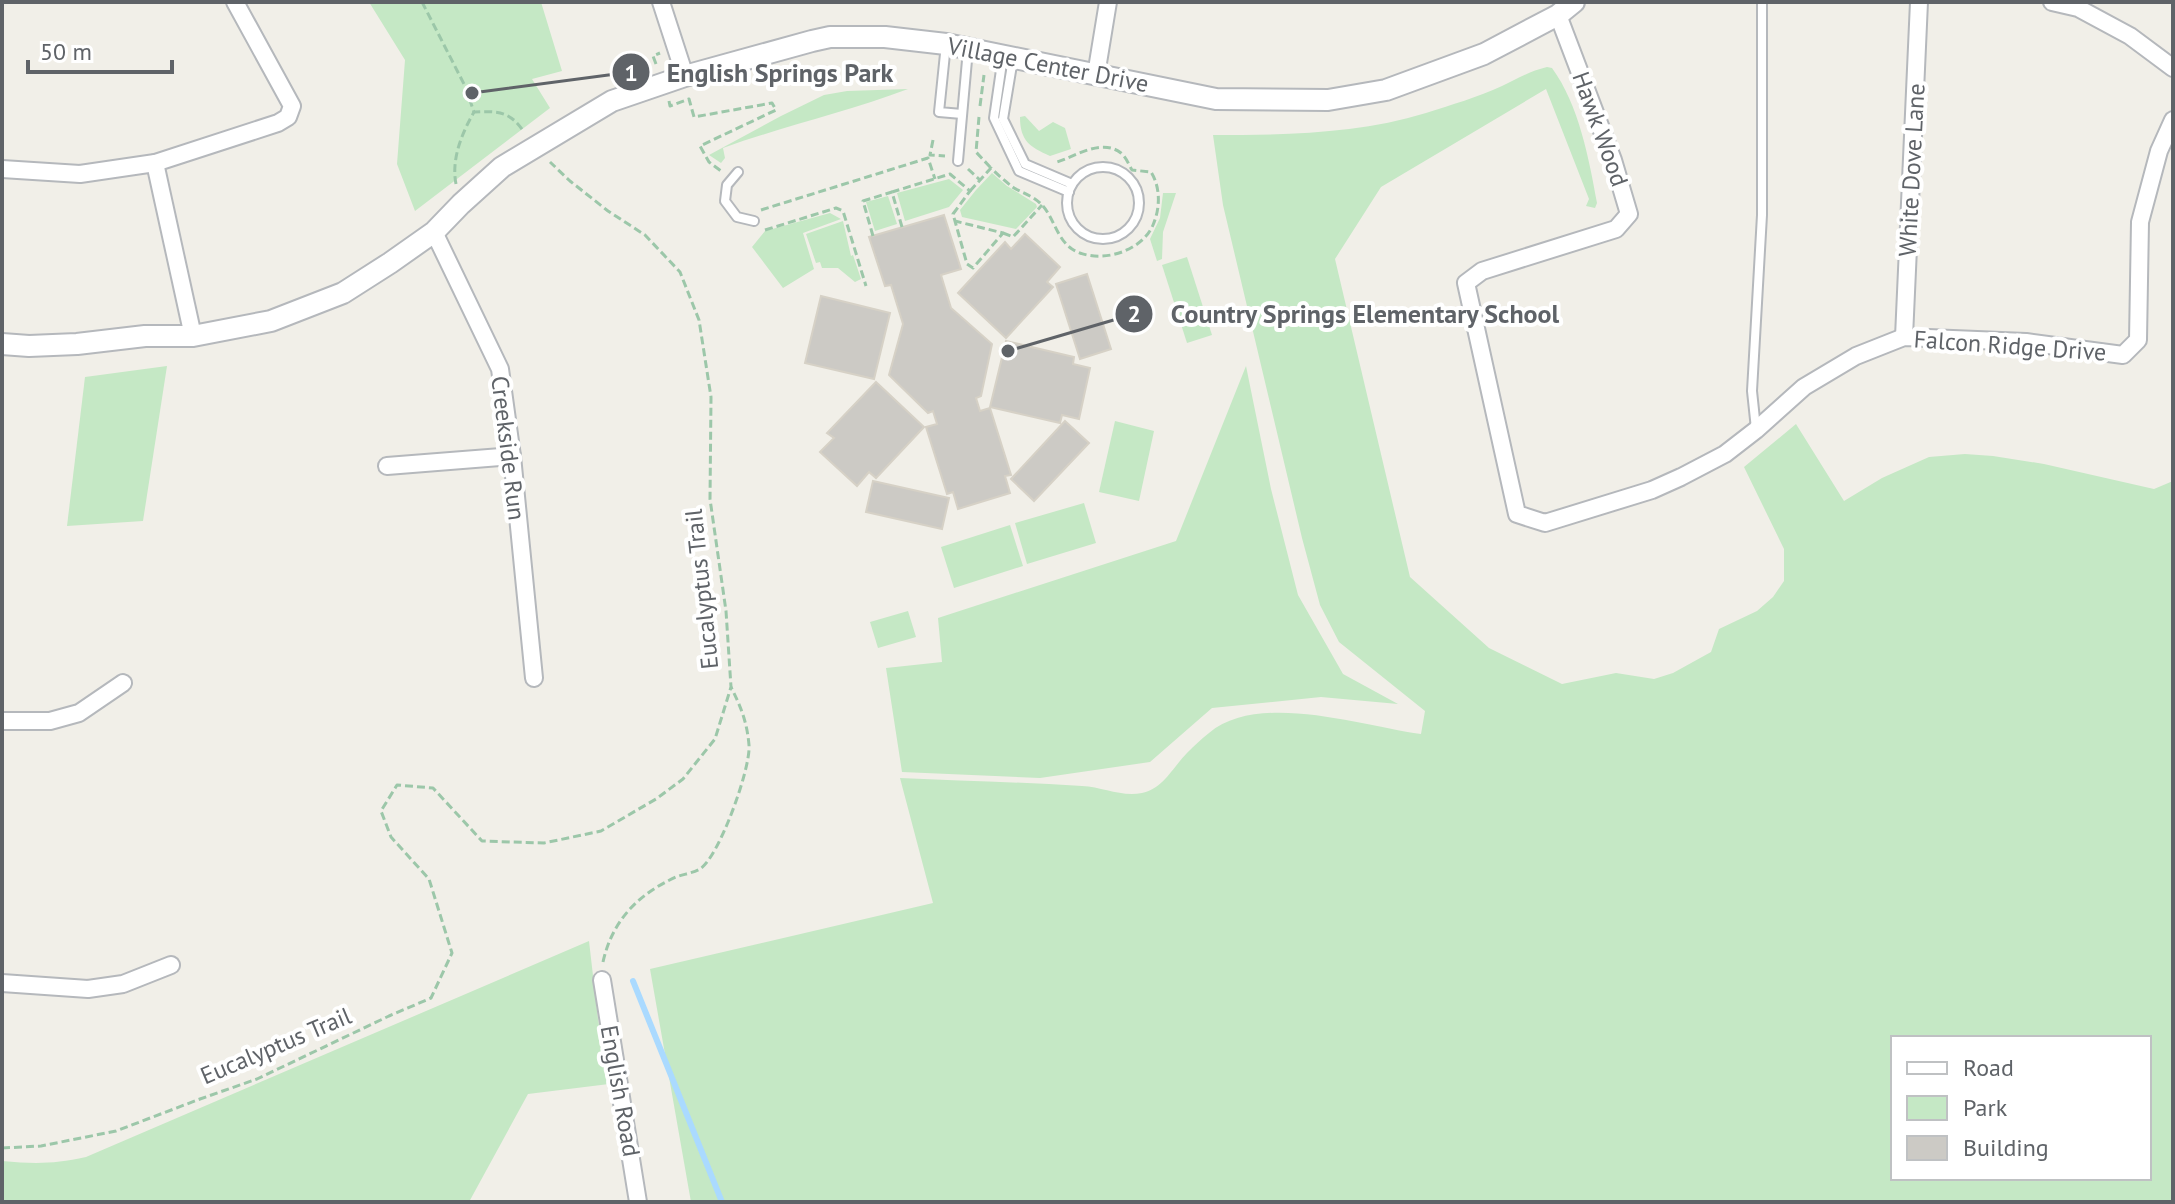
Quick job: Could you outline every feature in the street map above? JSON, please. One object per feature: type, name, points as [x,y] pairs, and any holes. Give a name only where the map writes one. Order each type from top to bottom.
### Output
[{"type":"street","points":[[2,169],[80,174],[155,163],[278,123],[288,117],[292,106],[235,2]]},
{"type":"street","points":[[661,2],[685,76]]},
{"type":"street","points":[[1096,75],[1108,2]]},
{"type":"street","name":"White Dove Lane","points":[[1904,337],[1919,2]]},
{"type":"street","points":[[2052,2],[2078,8],[2130,36],[2173,68]]},
{"type":"street","name":"Village Center Drive","points":[[2,344],[77,344],[145,336],[193,336],[271,321],[343,293],[434,232],[502,167],[612,101],[685,76],[830,37],[885,37],[946,44],[1216,99],[1328,100],[1386,90],[1484,54],[1566,8]]},
{"type":"street","name":"Hawk Wood","points":[[1517,514],[1466,283],[1482,271],[1616,229],[1629,214],[1566,8]]},
{"type":"street","name":"Falcon Ridge Drive","points":[[1517,514],[1545,523],[1652,490],[1710,464],[1756,430],[1804,387],[1856,356],[1904,337],[2026,342],[2123,355],[2138,340],[2140,222],[2159,151],[2173,120]]},
{"type":"street","points":[[155,163],[193,336]]},
{"type":"street","name":"Creekside Run","points":[[434,232],[500,369],[512,456],[534,678]]},
{"type":"street","points":[[387,466],[512,456]]},
{"type":"street","points":[[2,721],[50,721],[79,713],[123,683]]},
{"type":"street","points":[[2,983],[88,989],[123,984],[171,965]]},
{"type":"street","name":"English Road","points":[[602,980],[638,1202]]},
{"type":"lane","points":[[1756,430],[1752,391],[1762,215],[1762,2]]},
{"type":"lane","points":[[946,44],[939,112],[962,114]]},
{"type":"lane","points":[[958,161],[968,48]]},
{"type":"lane","points":[[1008,56],[1003,119],[1025,164],[1071,188]]},
{"type":"lane","points":[[1094,168],[1118,170],[1128,177],[1139,199],[1139,211],[1134,223],[1117,237],[1093,238],[1083,233],[1069,215],[1067,204],[1071,188],[1083,173],[1094,168]]},
{"type":"lane","points":[[738,172],[727,185],[725,201],[737,217],[754,217]]},
{"type":"path","points":[[422,2],[465,86],[474,112],[455,160],[454,172],[461,204]]},
{"type":"path","name":"Eucalyptus Trail","points":[[2,1148],[41,1146],[116,1131],[257,1079],[431,998],[452,953],[429,879],[391,837],[381,811],[397,785],[433,788],[482,841],[544,843],[601,831],[656,799],[683,779],[715,739],[731,687],[726,611],[710,499],[711,397],[699,320],[680,272],[645,235],[570,181],[534,148],[515,119],[491,111],[474,112]]},
{"type":"path","points":[[933,140],[930,155],[951,157],[958,161]]},
{"type":"path","points":[[754,217],[928,158],[935,179]]},
{"type":"path","points":[[873,236],[863,201],[950,174],[970,191],[953,214],[967,264],[973,268],[1003,233]]},
{"type":"path","points":[[892,192],[902,227]]},
{"type":"path","points":[[955,221],[1013,237],[1042,205]]},
{"type":"path","points":[[602,980],[607,944],[629,909],[648,892],[701,868],[716,848],[734,808],[750,749],[745,716],[731,687]]},
{"type":"green space","points":[[369,2],[541,2],[562,71],[532,79],[550,108],[415,211],[397,164],[405,60]]},
{"type":"green space","points":[[1552,68],[1569,99],[1582,133],[1597,203],[1595,208],[1586,206],[1589,199],[1546,89],[1381,187],[1335,259],[1410,577],[1489,648],[1562,684],[1616,673],[1654,679],[1673,673],[1711,652],[1719,629],[1757,611],[1773,597],[1784,581],[1784,549],[1744,467],[1796,424],[1844,501],[1882,478],[1929,457],[1965,454],[2044,464],[2154,489],[2173,481],[2173,1202],[691,1202],[650,969],[933,903],[900,778],[1082,786],[1134,794],[1156,787],[1209,733],[1230,721],[1255,714],[1312,715],[1421,734],[1425,711],[1339,642],[1320,605],[1223,205],[1213,135],[1294,134],[1400,120],[1464,101],[1529,73]]},
{"type":"green space","points":[[908,89],[723,148],[725,158],[721,163],[709,155],[824,95]]},
{"type":"green space","points":[[1025,116],[1039,131],[1053,122],[1065,128],[1071,149],[1050,156],[1032,146],[1022,132],[1020,117]]},
{"type":"green space","points":[[992,173],[1036,204],[1037,207],[1016,229],[962,217],[960,210]]},
{"type":"green space","points":[[949,179],[963,190],[949,207],[905,221],[897,193]]},
{"type":"green space","points":[[1163,193],[1176,193],[1163,232],[1162,259],[1157,261],[1150,239],[1160,218]]},
{"type":"green space","points":[[888,196],[897,224],[875,231],[866,202]]},
{"type":"green space","points":[[830,213],[841,219],[803,233],[814,269],[783,288],[752,247],[765,231]]},
{"type":"green space","points":[[843,221],[851,256],[861,279],[855,282],[838,268],[822,268],[820,262],[816,263],[806,234]]},
{"type":"green space","points":[[1187,257],[1212,335],[1187,343],[1162,265]]},
{"type":"green space","points":[[167,366],[143,521],[67,526],[85,377]]},
{"type":"green space","points":[[1246,366],[1271,489],[1298,595],[1343,674],[1398,704],[1321,697],[1212,708],[1150,762],[1040,778],[902,772],[886,668],[942,662],[938,618],[1176,541]]},
{"type":"green space","points":[[1115,421],[1154,431],[1139,501],[1099,492]]},
{"type":"green space","points":[[1084,503],[1096,543],[1027,564],[1015,523]]},
{"type":"green space","points":[[1010,525],[1023,566],[954,588],[941,547]]},
{"type":"green space","points":[[908,611],[916,637],[878,648],[870,622]]},
{"type":"green space","points":[[589,941],[609,1084],[528,1094],[469,1202],[2,1202],[2,1161],[44,1163],[86,1157]]},
{"type":"building","points":[[944,215],[961,269],[941,275],[951,308],[992,344],[981,396],[976,398],[980,411],[990,408],[1011,475],[1005,476],[1010,493],[958,509],[953,492],[947,494],[926,427],[937,424],[933,411],[928,413],[889,375],[903,324],[891,285],[885,286],[869,237]]},
{"type":"building","points":[[1025,234],[1060,267],[1047,282],[1053,287],[1006,338],[958,293],[1005,242],[1011,249]]},
{"type":"building","points":[[1087,274],[1111,349],[1080,359],[1056,284]]},
{"type":"building","points":[[821,296],[890,313],[874,379],[805,363]]},
{"type":"building","points":[[1006,341],[1074,357],[1073,364],[1090,368],[1079,419],[1062,415],[1060,423],[990,407]]},
{"type":"building","points":[[876,382],[924,427],[876,478],[869,472],[857,486],[820,452],[834,438],[827,433]]},
{"type":"building","points":[[1065,421],[1089,443],[1034,501],[1011,479]]},
{"type":"building","points":[[873,481],[949,498],[942,529],[866,512]]},
{"type":"waterway","points":[[633,981],[722,1202]]},
{"type":"place","name":"English Springs Park","points":[[472,93]]},
{"type":"place","name":"Country Springs Elementary School","points":[[1008,351]]}]
